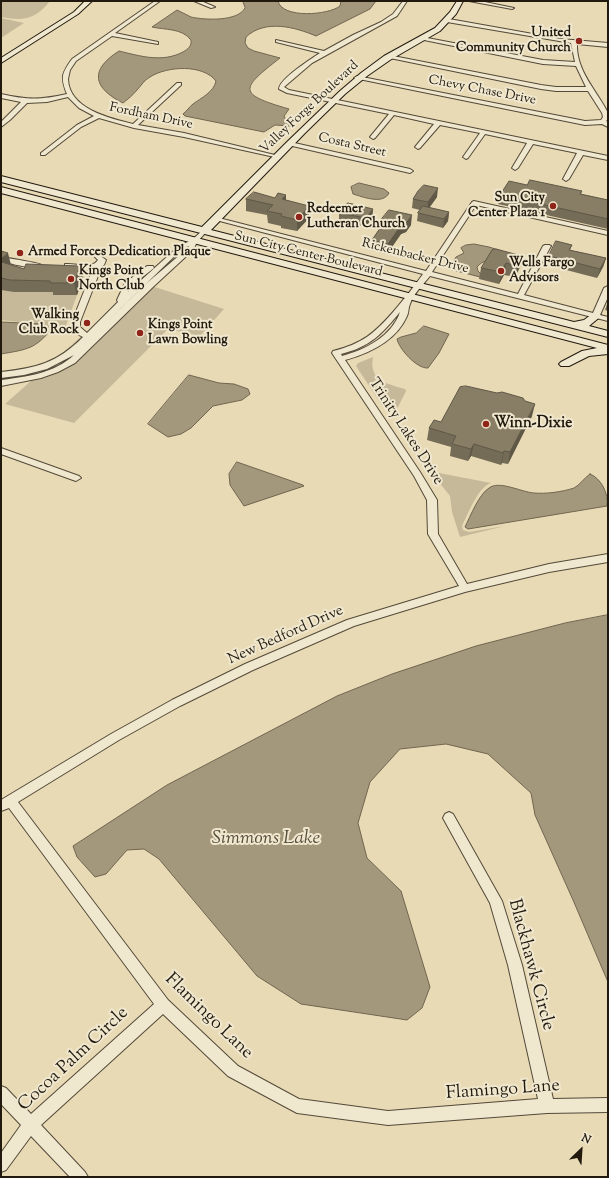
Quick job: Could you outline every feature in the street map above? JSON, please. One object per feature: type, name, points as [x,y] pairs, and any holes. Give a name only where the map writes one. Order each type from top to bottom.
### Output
[{"type":"main road","points":[[1,61],[76,13],[89,1]]},
{"type":"main road","name":"Valley Forge Boulevard","points":[[204,231],[357,78],[388,57],[437,30],[448,21],[460,1]]},
{"type":"main road","name":"Sun City Center Boulevard","points":[[1,179],[572,325],[593,322]]},
{"type":"main road","name":"Sun City Center Boulevard","points":[[1,190],[194,240],[408,300],[491,318],[573,344]]},
{"type":"main road","points":[[573,344],[593,322],[597,328],[608,334]]},
{"type":"main road","points":[[573,344],[608,350]]},
{"type":"main road","points":[[565,364],[586,353],[608,350]]},
{"type":"street","points":[[1,96],[25,101],[47,100],[70,95],[65,82],[67,71],[74,60],[158,1]]},
{"type":"street","points":[[196,1],[213,7]]},
{"type":"street","points":[[405,1],[395,15],[383,23],[354,36],[310,62],[280,88],[287,91],[333,101],[608,158]]},
{"type":"street","points":[[470,1],[512,8]]},
{"type":"street","points":[[448,21],[574,42],[608,45]]},
{"type":"street","points":[[110,34],[156,43]]},
{"type":"street","points":[[422,39],[543,62],[578,64]]},
{"type":"street","points":[[278,40],[325,53]]},
{"type":"street","name":"Chevy Chase Drive","points":[[357,78],[585,123],[606,124],[604,112],[589,89],[578,64],[573,47],[574,42]]},
{"type":"street","points":[[388,57],[541,87],[556,89],[589,89]]},
{"type":"street","points":[[134,126],[179,84]]},
{"type":"street","name":"Fordham Drive","points":[[70,95],[80,105],[98,116],[115,122],[183,135],[277,157]]},
{"type":"street","points":[[1,125],[25,101]]},
{"type":"street","points":[[373,137],[393,113]]},
{"type":"street","points":[[43,154],[79,126],[98,116]]},
{"type":"street","points":[[418,147],[439,122]]},
{"type":"street","points":[[466,157],[484,132]]},
{"type":"street","points":[[514,168],[531,142]]},
{"type":"street","name":"Costa Street","points":[[290,144],[410,171]]},
{"type":"street","points":[[566,179],[581,152]]},
{"type":"street","name":"Trinity Lakes Drive","points":[[465,588],[433,534],[432,500],[417,474],[338,356],[363,352],[386,337],[395,328],[406,312],[408,300],[428,273],[474,203],[608,234]]},
{"type":"street","name":"Rickenbacker Drive","points":[[215,219],[520,296],[593,322],[608,319]]},
{"type":"street","points":[[1,383],[41,376],[60,369],[72,361],[121,303],[181,246],[194,240],[204,231]]},
{"type":"street","points":[[1,375],[24,372],[44,367],[71,353],[92,338],[191,248],[194,240]]},
{"type":"street","points":[[520,296],[547,246]]},
{"type":"street","points":[[92,269],[101,263],[102,260],[98,256]]},
{"type":"street","points":[[1,259],[22,264],[46,266]]},
{"type":"street","points":[[62,266],[87,267],[92,269]]},
{"type":"street","points":[[92,269],[94,276],[76,322],[76,327],[92,338]]},
{"type":"street","points":[[593,322],[608,288]]},
{"type":"street","points":[[1,451],[76,478]]},
{"type":"street","name":"New Bedford Drive","points":[[5,803],[115,737],[176,703],[249,667],[351,623],[465,588],[549,568],[608,558]]},
{"type":"street","name":"Flamingo Lane","points":[[5,803],[162,1005],[233,1071],[297,1106],[388,1118],[547,1106],[608,1105]]},
{"type":"street","name":"Blackhawk Circle","points":[[449,818],[496,901],[515,965],[547,1106]]},
{"type":"street","name":"Cocoa Palm Circle","points":[[1,1165],[31,1124],[162,1005]]},
{"type":"street","points":[[1,1092],[80,1177]]},
{"type":"shaded area","points":[[1,1],[50,1],[34,15],[28,18],[16,19],[1,17]]},
{"type":"shaded area","points":[[1,18],[24,23],[1,38]]},
{"type":"shaded area","points":[[1,269],[84,276],[64,331],[49,334],[49,328],[45,325],[1,320]]},
{"type":"shaded area","points":[[139,282],[224,309],[200,336],[168,329],[74,423],[5,404],[110,311]]},
{"type":"shaded area","points":[[373,357],[372,365],[376,376],[385,383],[405,389],[406,391],[398,407],[389,410],[383,407],[356,366],[358,363]]},
{"type":"shaded area","points":[[434,472],[491,483],[478,495],[462,526],[463,530],[469,532],[505,526],[460,537],[452,512],[450,496],[434,476]]},
{"type":"water","points":[[243,1],[278,1],[281,7],[288,11],[306,14],[326,12],[340,6],[341,1],[376,1],[370,9],[316,36],[290,28],[271,26],[254,31],[246,37],[245,43],[248,48],[280,58],[257,77],[250,90],[260,99],[289,109],[284,116],[286,120],[293,123],[291,126],[275,125],[264,132],[185,116],[183,114],[192,105],[210,92],[216,81],[210,75],[194,69],[184,68],[157,73],[146,80],[134,94],[123,103],[113,97],[101,85],[98,78],[99,72],[109,58],[119,51],[151,58],[159,58],[175,55],[188,48],[191,44],[191,40],[183,33],[152,27],[177,10],[191,17],[197,18],[228,18],[241,13],[245,8]]},
{"type":"water","points":[[359,183],[384,189],[389,193],[382,199],[372,199],[353,194],[351,187]]},
{"type":"water","points":[[474,244],[489,247],[527,259],[520,267],[492,260],[486,261],[477,267],[481,274],[480,277],[449,269],[456,257],[464,253],[461,248],[466,245]]},
{"type":"water","points":[[1,322],[41,324],[48,327],[49,332],[44,338],[33,346],[22,350],[1,354]]},
{"type":"water","points":[[424,326],[449,334],[439,353],[428,368],[419,365],[409,358],[401,348],[397,339],[416,333]]},
{"type":"water","points":[[189,375],[219,383],[234,384],[248,389],[250,394],[242,400],[213,406],[191,428],[181,434],[168,437],[148,424]]},
{"type":"water","points":[[237,462],[304,486],[244,506],[230,485],[229,474]]},
{"type":"water","points":[[590,474],[601,483],[607,496],[607,506],[468,529],[465,527],[482,495],[493,486],[504,486],[534,493],[564,491],[574,488]]},
{"type":"water","name":"Simmons Lake","points":[[608,615],[608,982],[535,815],[531,793],[488,754],[446,744],[400,749],[370,782],[358,823],[367,858],[401,891],[430,987],[422,1008],[407,1020],[301,1004],[257,976],[159,859],[144,849],[127,850],[106,874],[95,877],[77,857],[73,846],[167,785],[337,696],[392,674],[476,646],[565,623]]},
{"type":"building","points":[[530,180],[582,191],[580,194],[608,200],[608,219],[500,195],[509,181],[527,185]]},
{"type":"building","points":[[424,185],[438,188],[428,202],[413,199],[418,191]]},
{"type":"building","points":[[254,192],[275,198],[278,193],[286,195],[282,199],[309,206],[297,220],[281,216],[282,214],[267,211],[273,205],[246,199]]},
{"type":"building","points":[[348,203],[373,209],[366,218],[339,213]]},
{"type":"building","points":[[423,206],[449,212],[444,219],[418,213]]},
{"type":"building","points":[[389,210],[412,215],[407,222],[402,224],[388,244],[372,240],[385,221],[381,220]]},
{"type":"building","points":[[556,241],[572,245],[569,250],[606,258],[600,269],[549,256]]},
{"type":"building","points":[[496,249],[522,256],[517,266],[506,263],[501,272],[481,268],[492,250]]},
{"type":"building","points":[[1,251],[8,253],[1,259]]},
{"type":"building","points":[[1,260],[4,261],[2,262],[24,269],[26,264],[80,266],[74,283],[10,280],[1,278]]},
{"type":"building","name":"Winn-Dixie","points":[[466,386],[497,393],[502,392],[523,398],[525,401],[535,404],[510,452],[504,451],[503,453],[474,444],[471,449],[452,444],[456,436],[429,428],[434,420],[441,422],[460,387]]},
{"type":"place","name":"United Community Church","points":[[579,41]]},
{"type":"place","name":"Sun City Center Plaza 1","points":[[553,206]]},
{"type":"place","name":"Redeemer Lutheran Church","points":[[299,217]]},
{"type":"place","name":"Armed Forces Dedication Plaque","points":[[20,253]]},
{"type":"place","name":"Wells Fargo Advisors","points":[[501,271]]},
{"type":"place","name":"Kings Point North Club","points":[[71,279]]},
{"type":"place","name":"Walking Club Rock","points":[[87,323]]},
{"type":"place","name":"Kings Point Lawn Bowling","points":[[140,333]]},
{"type":"place","name":"Winn-Dixie","points":[[486,424]]}]
